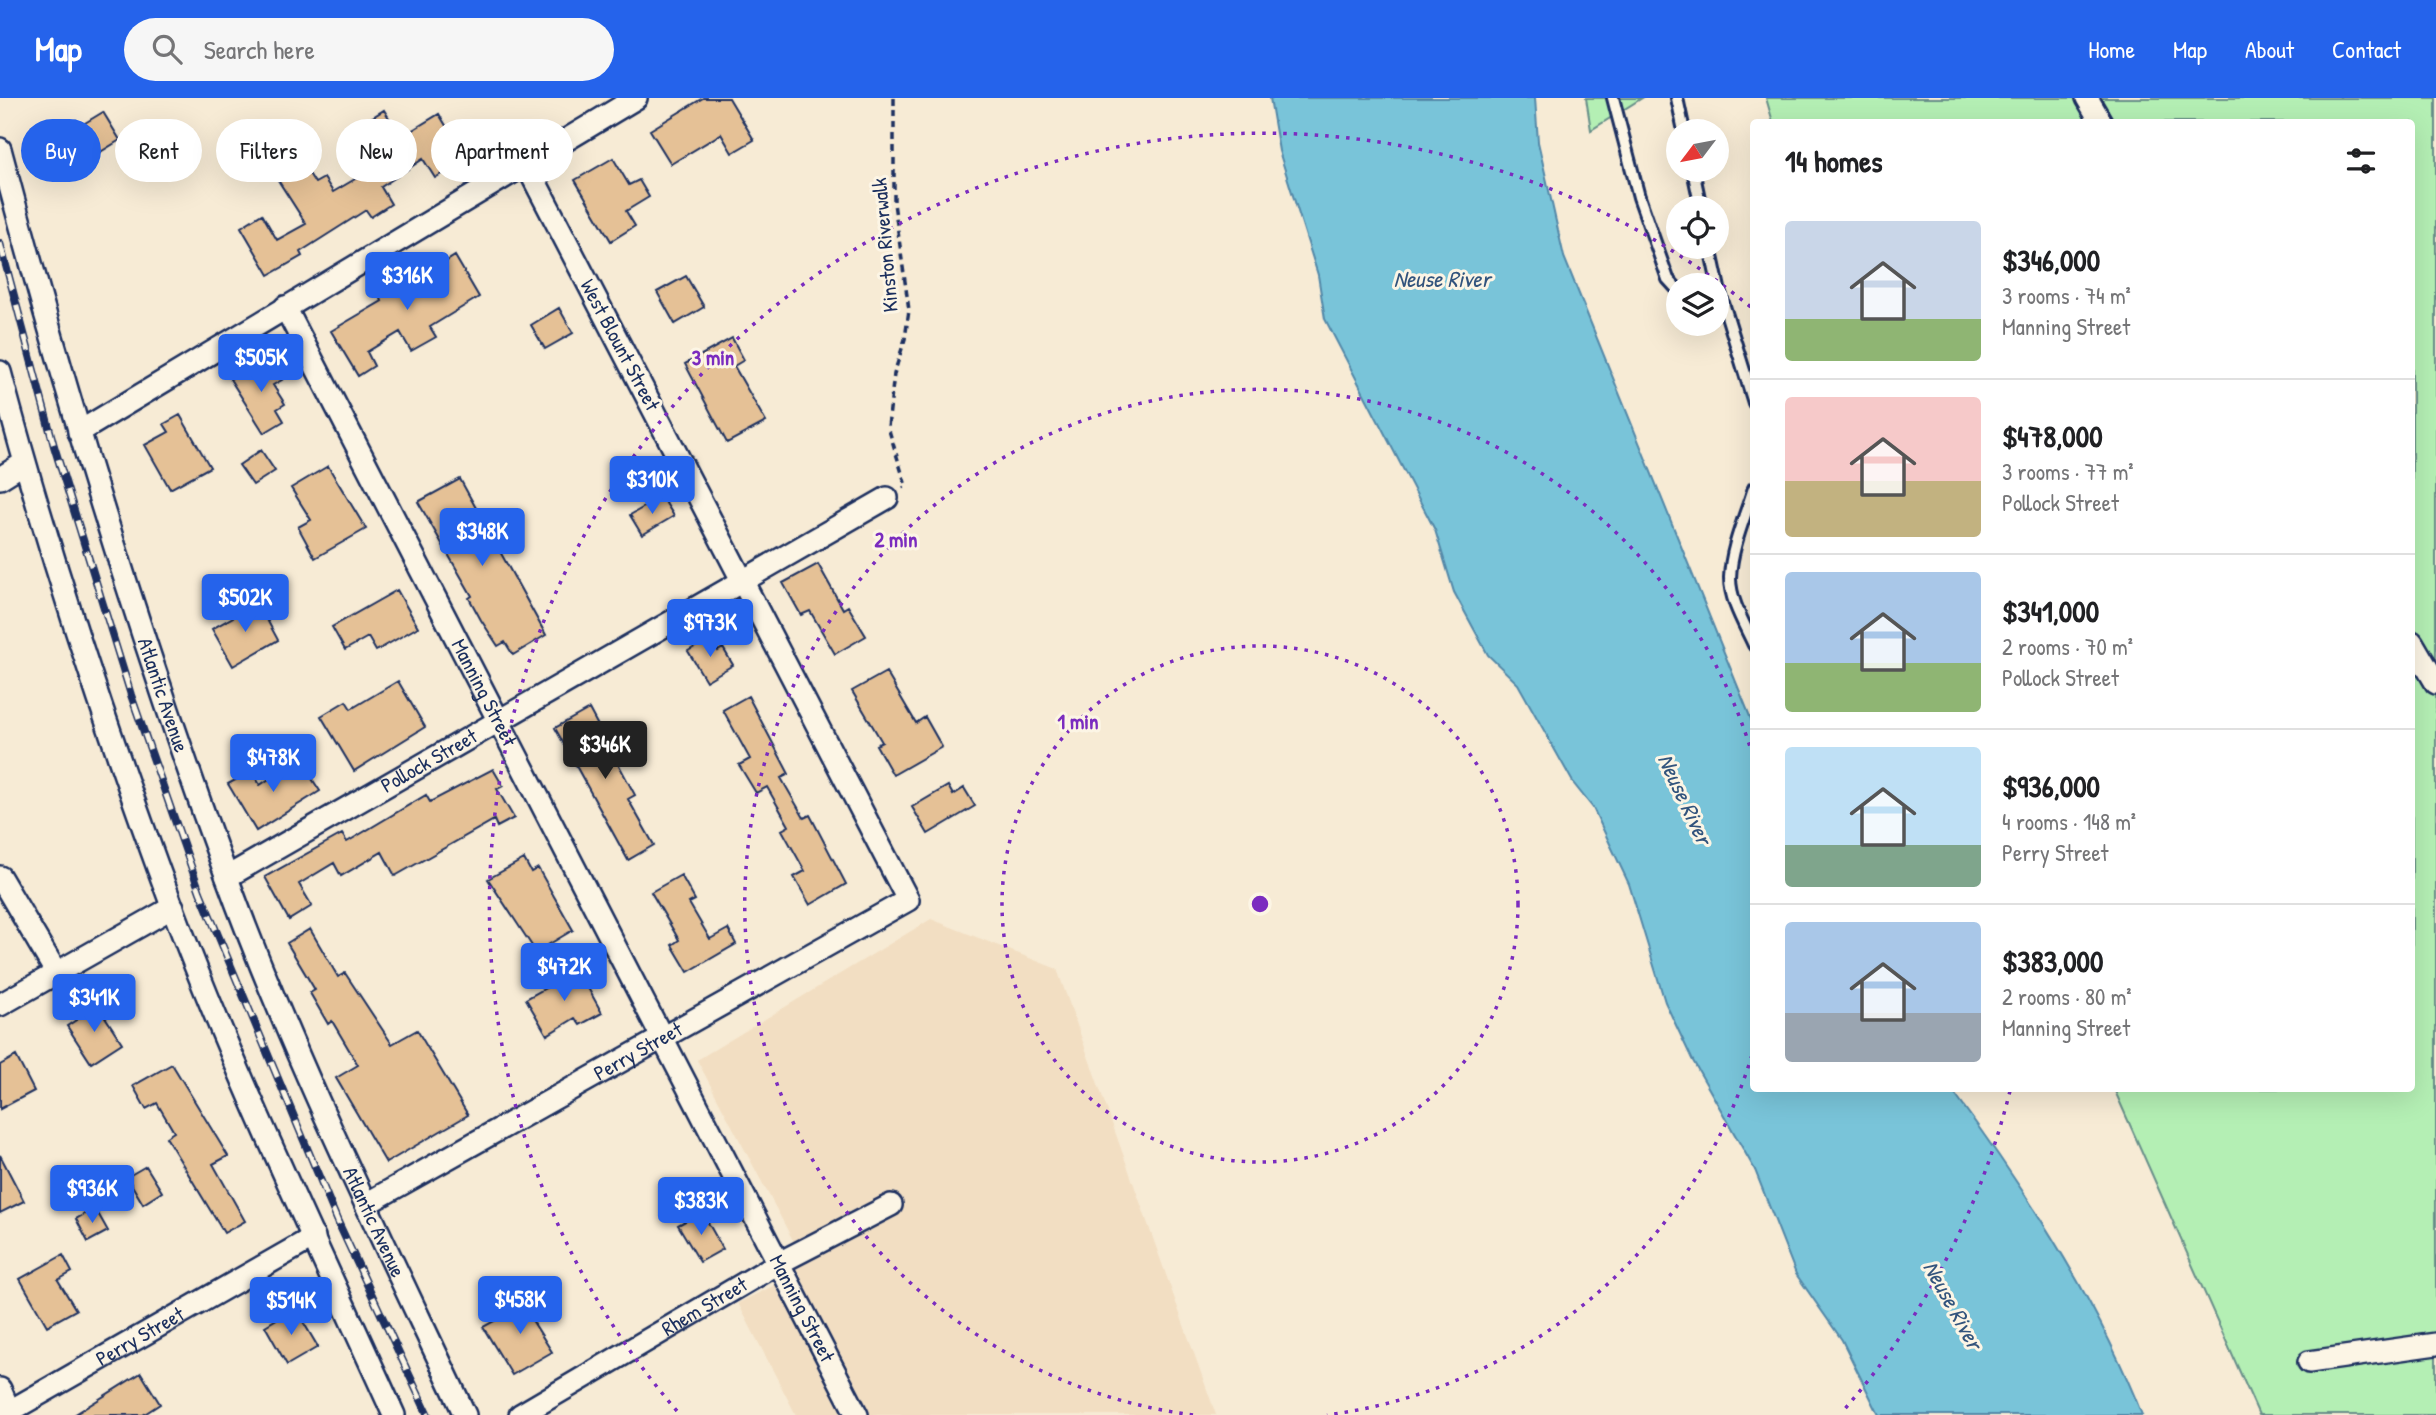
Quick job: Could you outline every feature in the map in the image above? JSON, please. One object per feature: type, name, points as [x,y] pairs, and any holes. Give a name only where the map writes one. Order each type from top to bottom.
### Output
[{"type":"street","points":[[573,134],[636,98]]},
{"type":"street","points":[[2087,98],[2099,119]]},
{"type":"street","name":"Atlantic Avenue","points":[[0,149],[79,432],[227,877],[366,1204],[465,1415]]},
{"type":"street","points":[[79,432],[492,182]]},
{"type":"street","name":"West Blount Street","points":[[535,182],[908,900]]},
{"type":"street","name":"Manning Street","points":[[285,307],[857,1415]]},
{"type":"street","points":[[0,372],[24,463],[102,705],[173,907],[314,1237],[394,1415]]},
{"type":"street","points":[[0,478],[24,463]]},
{"type":"street","name":"Pollock Street","points":[[227,877],[887,498]]},
{"type":"street","points":[[2415,647],[2436,683]]},
{"type":"street","points":[[0,877],[56,972]]},
{"type":"street","name":"Perry Street","points":[[366,1204],[908,900]]},
{"type":"street","points":[[0,1005],[173,907]]},
{"type":"street","name":"Rhem Street","points":[[520,1415],[777,1264],[891,1205]]},
{"type":"street","name":"Perry Street","points":[[8,1414],[314,1237]]},
{"type":"street","points":[[2309,1362],[2436,1344]]},
{"type":"street","points":[[0,1389],[8,1414]]},
{"type":"lane","points":[[1613,98],[1639,197],[1666,273]]},
{"type":"lane","points":[[1677,98],[1681,119]]},
{"type":"lane","points":[[1729,325],[1750,391]]},
{"type":"lane","points":[[1750,501],[1735,548],[1730,580],[1735,603],[1750,636]]},
{"type":"path","name":"Kinston Riverwalk","points":[[887,498],[906,486],[888,427],[894,374],[905,339],[909,310],[894,203],[894,98]]},
{"type":"shaded area","points":[[931,919],[1057,969],[1216,1415],[796,1415],[738,1303],[794,1276],[796,1246],[697,1060]]},
{"type":"green space","points":[[1586,98],[1642,98],[1591,130]]},
{"type":"green space","points":[[1766,98],[2436,98],[2436,1415],[2259,1415],[2115,1092],[2415,1092],[2415,119],[1772,119]]},
{"type":"water","name":"Neuse River","points":[[1270,98],[1535,98],[1538,142],[1564,257],[1750,717],[1750,1092],[1953,1092],[2005,1165],[2081,1287],[2104,1330],[2142,1415],[1879,1415],[1842,1340],[1796,1274],[1755,1170],[1692,1059],[1665,1002],[1629,884],[1593,808],[1574,784],[1518,684],[1488,655],[1454,592],[1435,530],[1325,319],[1318,275],[1279,151]]},
{"type":"building","points":[[703,98],[729,98],[754,140],[732,153],[721,134],[671,164],[650,130]]},
{"type":"building","points":[[384,110],[390,119],[370,119]]},
{"type":"building","points":[[103,112],[115,132],[115,143],[101,152],[101,119],[92,119]]},
{"type":"building","points":[[439,114],[442,119],[431,119],[431,172],[423,159],[417,163],[417,127]]},
{"type":"building","points":[[613,158],[629,185],[639,180],[649,197],[626,211],[635,226],[611,241],[575,180]]},
{"type":"building","points":[[324,178],[333,192],[350,182],[388,182],[381,187],[391,204],[371,217],[366,210],[300,252],[302,256],[269,275],[241,227],[262,214],[277,240],[306,224],[279,182],[315,183],[322,182]]},
{"type":"building","points":[[455,256],[479,297],[430,327],[436,337],[411,351],[400,332],[367,352],[374,366],[358,376],[331,331],[382,301],[380,297],[417,276],[414,271],[430,262],[434,269]]},
{"type":"building","points":[[686,276],[704,307],[675,324],[657,292]]},
{"type":"building","points":[[559,308],[573,333],[545,349],[531,325]]},
{"type":"building","points":[[732,338],[744,360],[734,366],[766,422],[727,443],[685,364]]},
{"type":"building","points":[[269,361],[282,380],[273,385],[285,404],[277,409],[284,421],[264,433],[230,379],[253,364],[256,369]]},
{"type":"building","points":[[180,415],[210,467],[170,489],[145,445],[169,432],[164,424]]},
{"type":"building","points":[[261,450],[275,471],[253,485],[239,465]]},
{"type":"building","points":[[328,466],[366,529],[315,558],[298,527],[311,520],[291,488]]},
{"type":"building","points":[[460,479],[546,635],[513,655],[505,642],[498,646],[481,620],[469,598],[472,596],[418,502]]},
{"type":"building","points":[[662,497],[674,516],[642,535],[630,515]]},
{"type":"building","points":[[818,564],[843,609],[848,606],[866,636],[835,654],[810,611],[801,615],[783,583]]},
{"type":"building","points":[[397,590],[418,627],[376,651],[368,637],[345,650],[332,627]]},
{"type":"building","points":[[258,603],[278,640],[233,666],[212,629]]},
{"type":"building","points":[[711,638],[718,651],[723,648],[733,665],[706,681],[688,651]]},
{"type":"building","points":[[886,672],[916,723],[925,717],[942,747],[893,775],[876,745],[882,742],[852,691]]},
{"type":"building","points":[[398,681],[425,727],[354,771],[321,716],[346,701],[351,709]]},
{"type":"building","points":[[748,696],[789,774],[781,778],[804,818],[810,815],[846,884],[810,905],[794,877],[805,871],[782,830],[789,826],[767,787],[756,793],[739,765],[750,759],[723,710]]},
{"type":"building","points":[[589,709],[635,795],[628,799],[654,845],[628,860],[555,728]]},
{"type":"building","points":[[299,759],[320,791],[256,831],[228,784],[252,771],[260,785]]},
{"type":"building","points":[[493,769],[503,786],[497,789],[514,818],[497,827],[494,820],[395,876],[382,852],[341,876],[334,863],[299,884],[312,906],[289,920],[265,877],[342,834],[347,842],[426,795],[430,802]]},
{"type":"building","points":[[948,786],[953,795],[964,788],[975,806],[928,834],[912,807]]},
{"type":"building","points":[[524,859],[531,872],[538,868],[573,930],[536,952],[488,879]]},
{"type":"building","points":[[681,875],[695,900],[689,903],[710,939],[728,929],[736,944],[688,972],[672,945],[679,940],[651,892]]},
{"type":"building","points":[[310,929],[338,977],[345,973],[392,1044],[417,1030],[468,1115],[386,1163],[336,1078],[358,1065],[332,1021],[328,1024],[310,993],[315,990],[287,943]]},
{"type":"building","points":[[578,970],[602,1013],[580,1025],[575,1018],[547,1035],[526,999]]},
{"type":"building","points":[[98,1006],[122,1043],[91,1063],[67,1026]]},
{"type":"building","points":[[16,1056],[34,1091],[0,1109],[0,1065]]},
{"type":"building","points":[[172,1064],[228,1156],[213,1164],[245,1221],[224,1233],[166,1137],[174,1132],[157,1103],[146,1109],[133,1086]]},
{"type":"building","points":[[0,1155],[24,1201],[0,1213]]},
{"type":"building","points":[[146,1166],[162,1192],[143,1204],[127,1177]]},
{"type":"building","points":[[95,1208],[108,1231],[88,1242],[76,1219]]},
{"type":"building","points":[[702,1212],[723,1249],[700,1262],[678,1225]]},
{"type":"building","points":[[63,1255],[72,1272],[58,1280],[76,1310],[47,1326],[20,1279]]},
{"type":"building","points":[[543,1294],[551,1308],[532,1320],[552,1352],[512,1375],[483,1327]]},
{"type":"building","points":[[295,1308],[318,1347],[287,1365],[265,1326]]},
{"type":"building","points":[[141,1373],[160,1404],[143,1415],[74,1415]]},
{"type":"railway","points":[[0,243],[54,446],[131,695],[200,892],[338,1222],[428,1415]]}]
